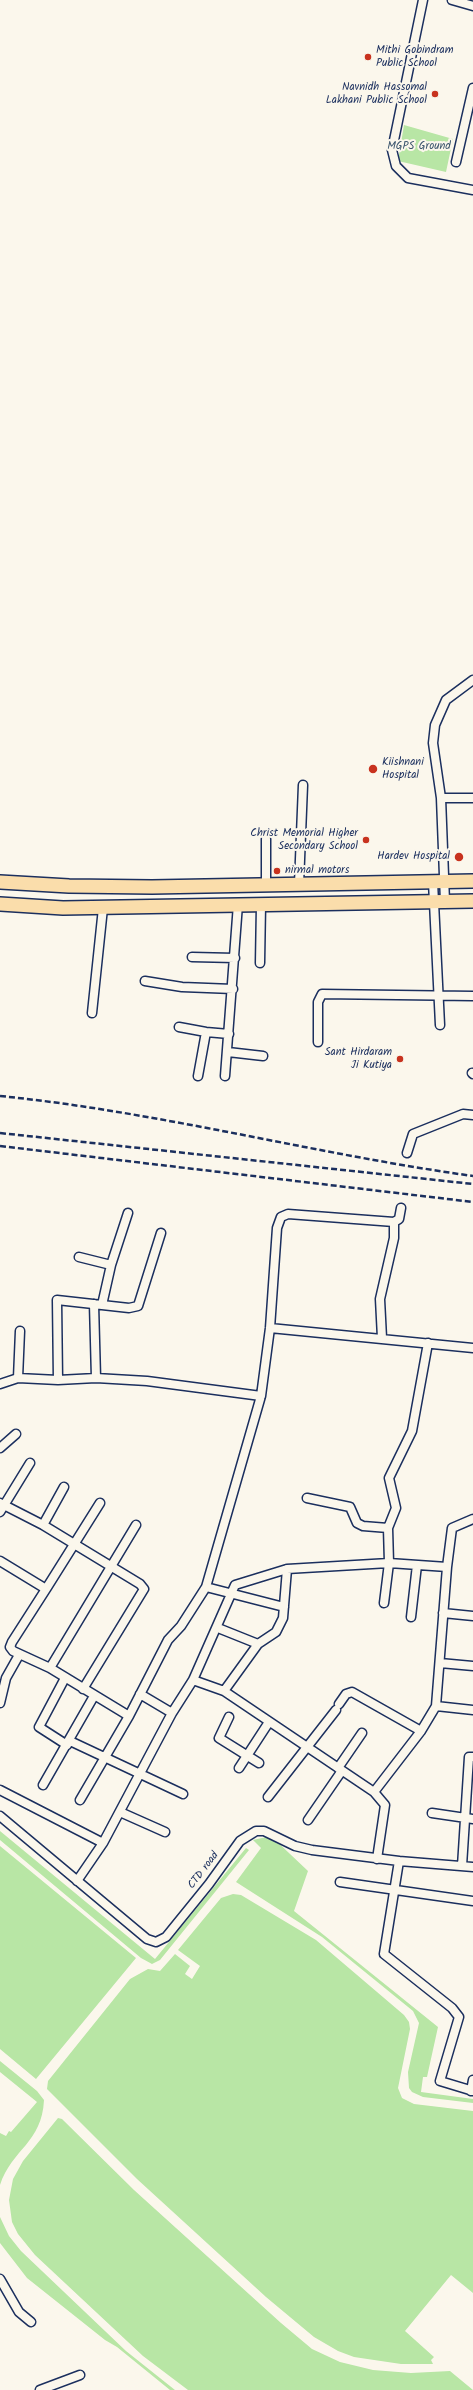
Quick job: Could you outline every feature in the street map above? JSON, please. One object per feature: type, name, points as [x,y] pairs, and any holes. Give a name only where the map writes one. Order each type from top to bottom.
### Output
[{"type":"main road","points":[[0,882],[69,886],[129,887],[438,882],[473,880]]},
{"type":"main road","points":[[0,904],[63,908],[103,908],[238,904],[261,905],[473,901]]},
{"type":"street","points":[[423,0],[392,150],[396,166],[408,178],[473,190]]},
{"type":"street","points":[[452,0],[473,6]]},
{"type":"street","points":[[456,162],[473,88]]},
{"type":"street","points":[[440,1025],[438,882],[441,798],[433,743],[435,725],[446,700],[473,680]]},
{"type":"street","points":[[299,884],[303,784]]},
{"type":"street","points":[[441,798],[473,798]]},
{"type":"street","points":[[266,839],[266,884]]},
{"type":"street","points":[[225,1076],[233,989],[238,904]]},
{"type":"street","points":[[260,963],[261,905]]},
{"type":"street","points":[[92,1013],[103,908]]},
{"type":"street","points":[[192,957],[235,958]]},
{"type":"street","points":[[145,981],[182,987],[233,989]]},
{"type":"street","points":[[318,1042],[318,1002],[322,994],[473,996]]},
{"type":"street","points":[[179,1027],[206,1032],[229,1034]]},
{"type":"street","points":[[198,1076],[206,1032]]},
{"type":"street","points":[[228,1052],[263,1056]]},
{"type":"street","points":[[407,1154],[413,1134],[463,1114],[473,1115]]},
{"type":"street","points":[[80,1800],[129,1716],[168,1640],[181,1626],[206,1587],[261,1396],[270,1328],[277,1228],[281,1217],[288,1214],[394,1222],[399,1219],[401,1208]]},
{"type":"street","points":[[96,1378],[98,1305],[128,1213]]},
{"type":"street","points":[[382,1338],[380,1299],[394,1238],[394,1222]]},
{"type":"street","points":[[58,1380],[57,1300],[129,1308],[138,1306],[161,1233]]},
{"type":"street","points":[[79,1257],[111,1265]]},
{"type":"street","points":[[270,1328],[473,1348]]},
{"type":"street","points":[[18,1378],[20,1331]]},
{"type":"street","points":[[384,1603],[389,1563],[388,1528],[396,1508],[389,1478],[412,1431],[428,1343]]},
{"type":"street","points":[[0,1384],[18,1378],[58,1380],[96,1378],[147,1381],[261,1396]]},
{"type":"street","points":[[0,1448],[16,1434]]},
{"type":"street","points":[[30,1463],[1,1507],[42,1525],[140,1584],[144,1589],[83,1689]]},
{"type":"street","points":[[42,1525],[64,1487]]},
{"type":"street","points":[[308,1498],[350,1507],[357,1523],[363,1526],[388,1528]]},
{"type":"street","points":[[100,1503],[10,1646],[19,1655],[50,1668],[129,1716]]},
{"type":"street","points":[[374,1792],[421,1731],[436,1706],[447,1567],[452,1528],[473,1519]]},
{"type":"street","points":[[50,1668],[136,1525]]},
{"type":"street","points":[[0,1561],[46,1589]]},
{"type":"street","points":[[76,1881],[103,1843],[172,1713],[193,1680],[218,1628],[231,1592],[238,1583],[287,1569],[389,1563],[447,1567]]},
{"type":"street","points":[[411,1617],[417,1565]]},
{"type":"street","points":[[224,1691],[258,1644],[276,1632],[283,1618],[287,1569]]},
{"type":"street","points":[[206,1587],[231,1592],[284,1607]]},
{"type":"street","points":[[444,1613],[473,1616]]},
{"type":"street","points":[[218,1628],[258,1644]]},
{"type":"street","points":[[0,1703],[9,1672],[19,1655]]},
{"type":"street","points":[[440,1663],[473,1666]]},
{"type":"street","points":[[65,1678],[39,1724],[42,1730],[69,1743],[105,1757],[183,1794]]},
{"type":"street","points":[[193,1680],[224,1691],[374,1792],[385,1805],[377,1859]]},
{"type":"street","points":[[268,1797],[346,1694],[352,1692],[421,1731]]},
{"type":"street","points":[[140,1694],[172,1713]]},
{"type":"street","points":[[43,1785],[69,1743],[94,1696]]},
{"type":"street","points":[[436,1706],[473,1710]]},
{"type":"street","points":[[228,1717],[218,1738],[259,1763]]},
{"type":"street","points":[[239,1768],[269,1722]]},
{"type":"street","points":[[308,1820],[362,1733]]},
{"type":"street","points":[[462,1866],[469,1818],[469,1757],[473,1757]]},
{"type":"street","points":[[0,1790],[103,1843]]},
{"type":"street","points":[[120,1812],[165,1832]]},
{"type":"street","points":[[432,1813],[469,1818]]},
{"type":"street","name":"CTD road","points":[[0,1816],[147,1939],[156,1942],[166,1937],[240,1841],[256,1831],[264,1832],[295,1846],[312,1850],[377,1859],[473,1867]]},
{"type":"street","points":[[399,1861],[396,1891],[384,1954],[452,2008],[459,2018],[440,2081],[472,2091],[473,2080]]},
{"type":"street","points":[[340,1882],[473,1901]]},
{"type":"street","points":[[0,2279],[19,2312],[31,2322]]},
{"type":"street","points":[[40,2390],[80,2375]]},
{"type":"green space","name":"MGPS Ground","points":[[404,125],[453,139],[446,172],[398,161]]},
{"type":"green space","points":[[0,1831],[155,1959],[246,1848],[249,1850],[160,1960],[152,1964],[141,1958],[0,1840]]},
{"type":"green space","points":[[271,1836],[308,1871],[294,1911],[438,2027],[427,2077],[423,2077],[421,2092],[473,2099],[473,2103],[423,2097],[412,2092],[409,2088],[408,2072],[419,2023],[413,2011],[322,1937],[236,1882],[261,1848],[253,1840]]},
{"type":"green space","points":[[0,1846],[136,1958],[36,2079],[0,2049]]},
{"type":"green space","points":[[233,1894],[241,1895],[316,1940],[404,2015],[409,2022],[410,2029],[398,2088],[402,2098],[414,2104],[473,2111],[473,2293],[451,2275],[405,2331],[434,2357],[431,2360],[433,2364],[401,2364],[354,2357],[338,2351],[314,2337],[266,2297],[137,2179],[47,2089],[48,2081],[130,1979],[148,1969],[160,1971],[175,1954],[190,1966],[185,1974],[192,1979],[200,1966],[178,1950],[221,1898]]},
{"type":"green space","points":[[0,2061],[37,2091],[44,2100],[42,2115],[38,2126],[5,2173],[0,2185],[0,2133],[6,2136],[9,2131],[11,2132],[37,2102],[0,2072]]},
{"type":"green space","points":[[58,2118],[62,2119],[134,2190],[281,2323],[312,2349],[340,2362],[373,2370],[411,2373],[450,2371],[473,2390],[188,2390],[143,2356],[35,2255],[18,2234],[12,2222],[9,2200],[13,2179],[23,2161]]},
{"type":"green space","points":[[0,2217],[9,2236],[21,2251],[126,2351],[175,2390],[170,2390],[27,2278],[0,2243]]},
{"type":"railway","points":[[0,1096],[119,1112],[414,1167],[473,1176]]},
{"type":"railway","points":[[0,1133],[473,1184]]},
{"type":"railway","points":[[0,1146],[473,1202]]},
{"type":"place","name":"Mithi Gobindram Public School","points":[[368,57]]},
{"type":"place","name":"Navnidh Hassomal Lakhani Public School","points":[[435,94]]},
{"type":"place","name":"Kiishnani Hospital","points":[[373,769]]},
{"type":"place","name":"Christ Memorial Higher Secondary School","points":[[366,840]]},
{"type":"place","name":"Hardev Hospital","points":[[459,857]]},
{"type":"place","name":"nirmal motors","points":[[277,871]]},
{"type":"place","name":"Sant Hirdaram Ji Kutiya","points":[[400,1059]]}]
